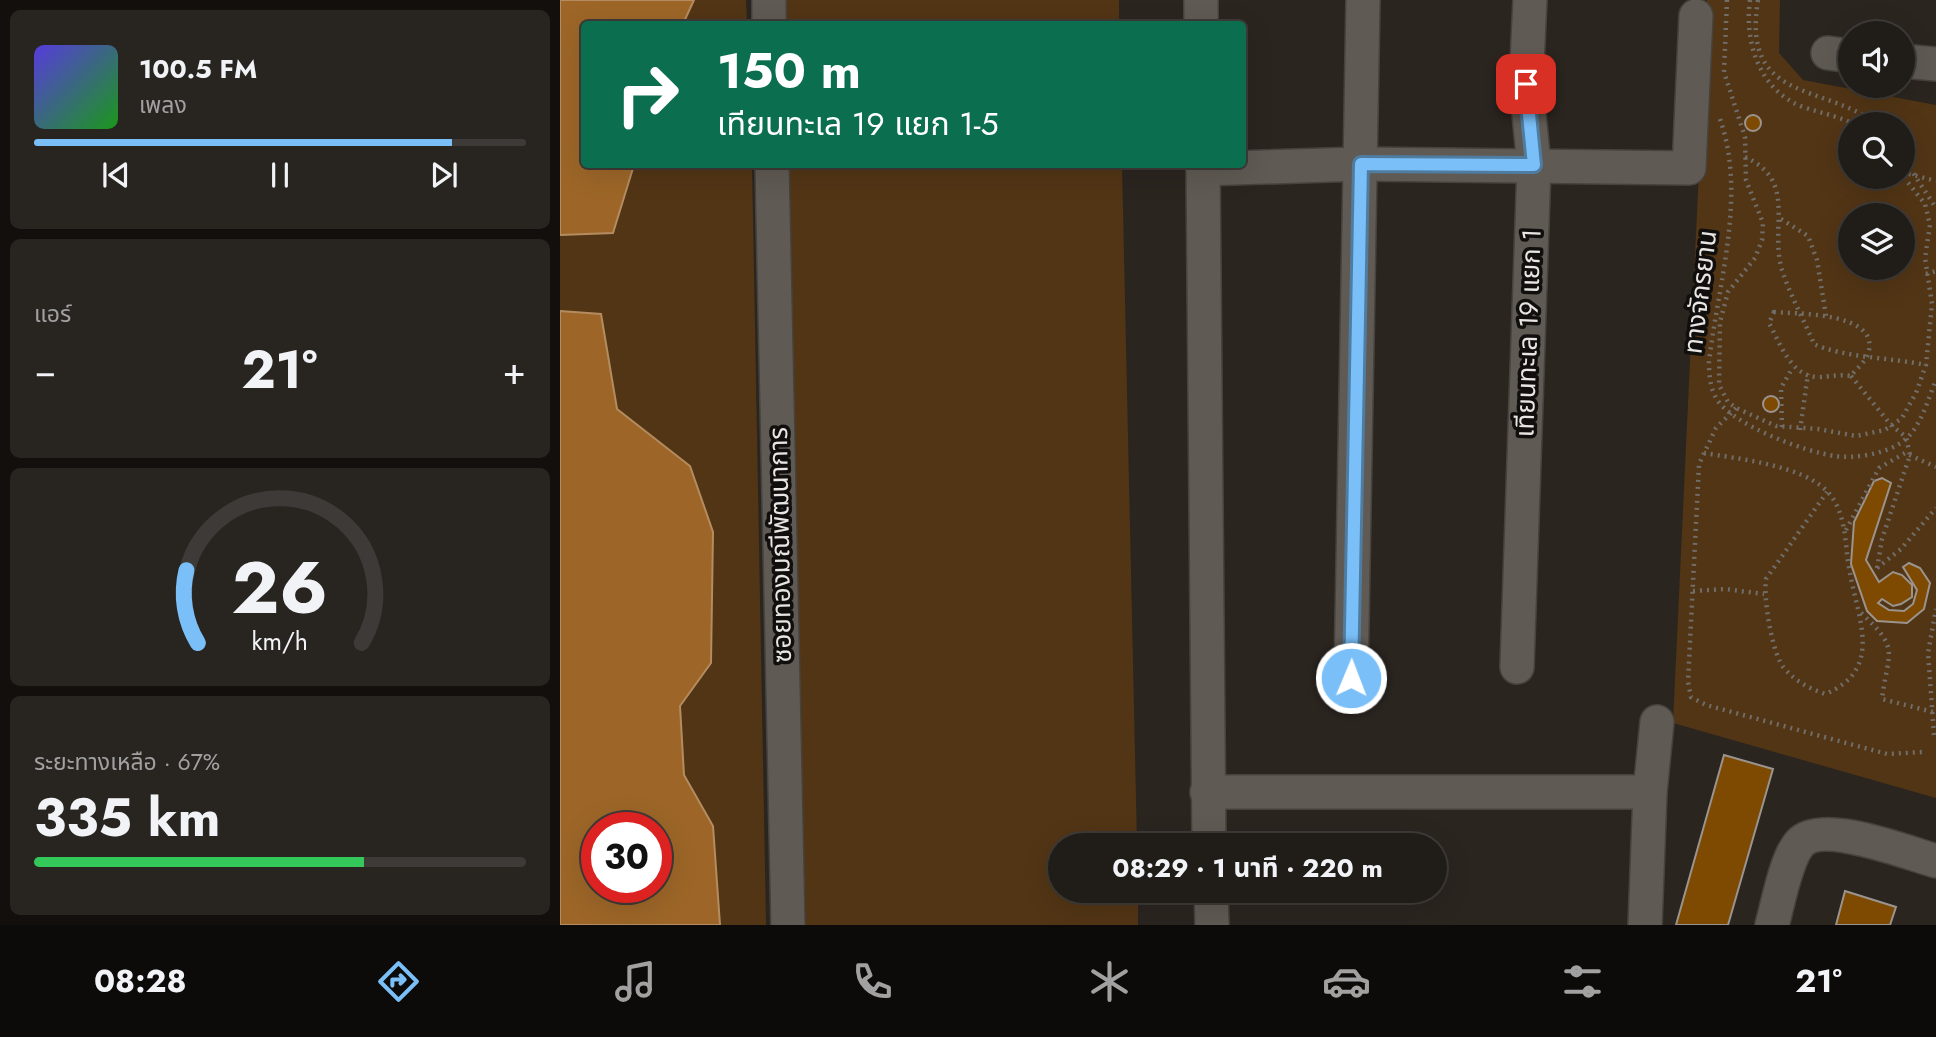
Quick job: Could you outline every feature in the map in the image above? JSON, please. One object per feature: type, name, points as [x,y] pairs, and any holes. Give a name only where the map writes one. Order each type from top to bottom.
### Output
[{"type":"street","points":[[769,0],[769,21]]},
{"type":"street","points":[[1201,0],[1201,21]]},
{"type":"street","points":[[1351,678],[1363,0]]},
{"type":"street","name":"เทียนทะเล 19 แยก 1","points":[[1517,667],[1534,165],[1526,84],[1530,0]]},
{"type":"street","points":[[1246,166],[1361,164],[1689,168],[1696,16]]},
{"type":"street","points":[[1915,62],[1936,64]]},
{"type":"street","name":"ซอยทองมณีพัฒนาการ","points":[[772,168],[788,925]]},
{"type":"street","points":[[1203,168],[1209,833]]},
{"type":"street","points":[[1645,925],[1650,792],[1657,722]]},
{"type":"street","points":[[1207,792],[1650,792]]},
{"type":"street","points":[[1772,925],[1790,864],[1800,843],[1809,837],[1842,835],[1936,861]]},
{"type":"street","points":[[1211,903],[1212,925]]},
{"type":"path","points":[[1727,0],[1724,72],[1745,137],[1746,180],[1763,223],[1762,240],[1755,258],[1728,292],[1720,322],[1719,385],[1728,402],[1736,408],[1783,427],[1818,429],[1856,436],[1891,425],[1902,418],[1916,393],[1926,365],[1932,304],[1926,274],[1930,225],[1925,204],[1914,189]]},
{"type":"path","points":[[1750,0],[1751,50],[1763,74],[1784,98],[1838,118]]},
{"type":"path","points":[[1758,0],[1758,40],[1765,60],[1777,77],[1793,89],[1859,112]]},
{"type":"path","name":"ทางจักรยาน","points":[[1717,112],[1728,142],[1730,164],[1728,249],[1713,329],[1709,378],[1717,399],[1730,414]]},
{"type":"path","points":[[1745,157],[1761,165],[1775,182],[1780,219],[1776,248],[1783,272],[1814,344],[1829,352],[1868,354],[1926,365]]},
{"type":"path","points":[[1915,175],[1936,181]]},
{"type":"path","points":[[1915,175],[1936,208]]},
{"type":"path","points":[[1780,219],[1808,236],[1817,260],[1825,316]]},
{"type":"path","points":[[1926,274],[1936,271]]},
{"type":"path","points":[[1851,376],[1868,354],[1868,340],[1860,327],[1825,316],[1774,312],[1769,323],[1793,367],[1816,378],[1838,373],[1851,376],[1891,425],[1906,437],[1910,455],[1882,539],[1877,569],[1901,549],[1936,509]]},
{"type":"path","points":[[1783,427],[1781,388],[1793,367]]},
{"type":"path","points":[[1800,430],[1808,374]]},
{"type":"path","points":[[1730,414],[1772,435],[1837,457],[1869,454],[1899,444],[1915,430],[1936,380]]},
{"type":"path","points":[[1736,408],[1716,428],[1699,464],[1688,682],[1692,697],[1706,705],[1887,754],[1924,752]]},
{"type":"path","points":[[1704,453],[1762,463],[1806,478],[1827,492],[1846,530],[1849,572],[1860,613],[1864,649],[1854,672],[1842,687],[1825,694],[1802,685],[1782,666],[1764,594],[1766,579],[1827,492]]},
{"type":"path","points":[[1846,530],[1879,468],[1905,453],[1936,467]]},
{"type":"path","points":[[1693,591],[1725,589],[1764,594]]},
{"type":"path","points":[[1934,735],[1930,642],[1936,609]]},
{"type":"path","points":[[1860,613],[1886,636],[1889,652],[1882,699],[1933,712]]},
{"type":"path","points":[[1930,642],[1936,645]]},
{"type":"shaded area","points":[[560,0],[694,0],[684,21],[581,21],[581,168],[633,168],[613,233],[560,235]]},
{"type":"shaded area","points":[[694,0],[746,0],[747,21],[684,21]]},
{"type":"shaded area","points":[[776,0],[1119,0],[1119,21],[777,21]]},
{"type":"shaded area","points":[[1707,0],[1780,0],[1779,53],[1803,80],[1838,87],[1838,98],[1899,98],[1936,105],[1936,798],[1673,723]]},
{"type":"shaded area","points":[[633,168],[752,168],[766,925],[720,925],[713,826],[684,775],[680,705],[711,663],[690,466],[617,410],[601,314],[560,311],[560,235],[613,232]]},
{"type":"shaded area","points":[[782,168],[1122,168],[1137,833],[1048,833],[1048,903],[1138,903],[1138,925],[806,925]]},
{"type":"shaded area","points":[[560,311],[601,314],[617,409],[690,466],[713,532],[711,663],[680,706],[684,775],[713,826],[720,925],[560,925]]},
{"type":"building","points":[[1750,115],[1756,115],[1761,123],[1759,129],[1750,131],[1745,126],[1745,120]]},
{"type":"building","points":[[1768,396],[1774,396],[1779,404],[1777,410],[1768,412],[1763,407],[1763,401]]},
{"type":"building","points":[[1882,478],[1891,483],[1866,560],[1879,582],[1893,572],[1902,575],[1912,585],[1912,597],[1901,604],[1893,606],[1882,599],[1878,603],[1889,610],[1904,611],[1913,604],[1917,590],[1903,567],[1909,563],[1920,568],[1930,583],[1924,609],[1907,623],[1877,621],[1867,611],[1851,564],[1854,522],[1874,481]]},
{"type":"building","points":[[1724,755],[1773,769],[1728,925],[1676,925]]},
{"type":"building","points":[[1845,891],[1896,907],[1890,925],[1836,925]]},
{"type":"route","points":[[1351,678],[1361,164],[1534,165],[1526,84]]}]
